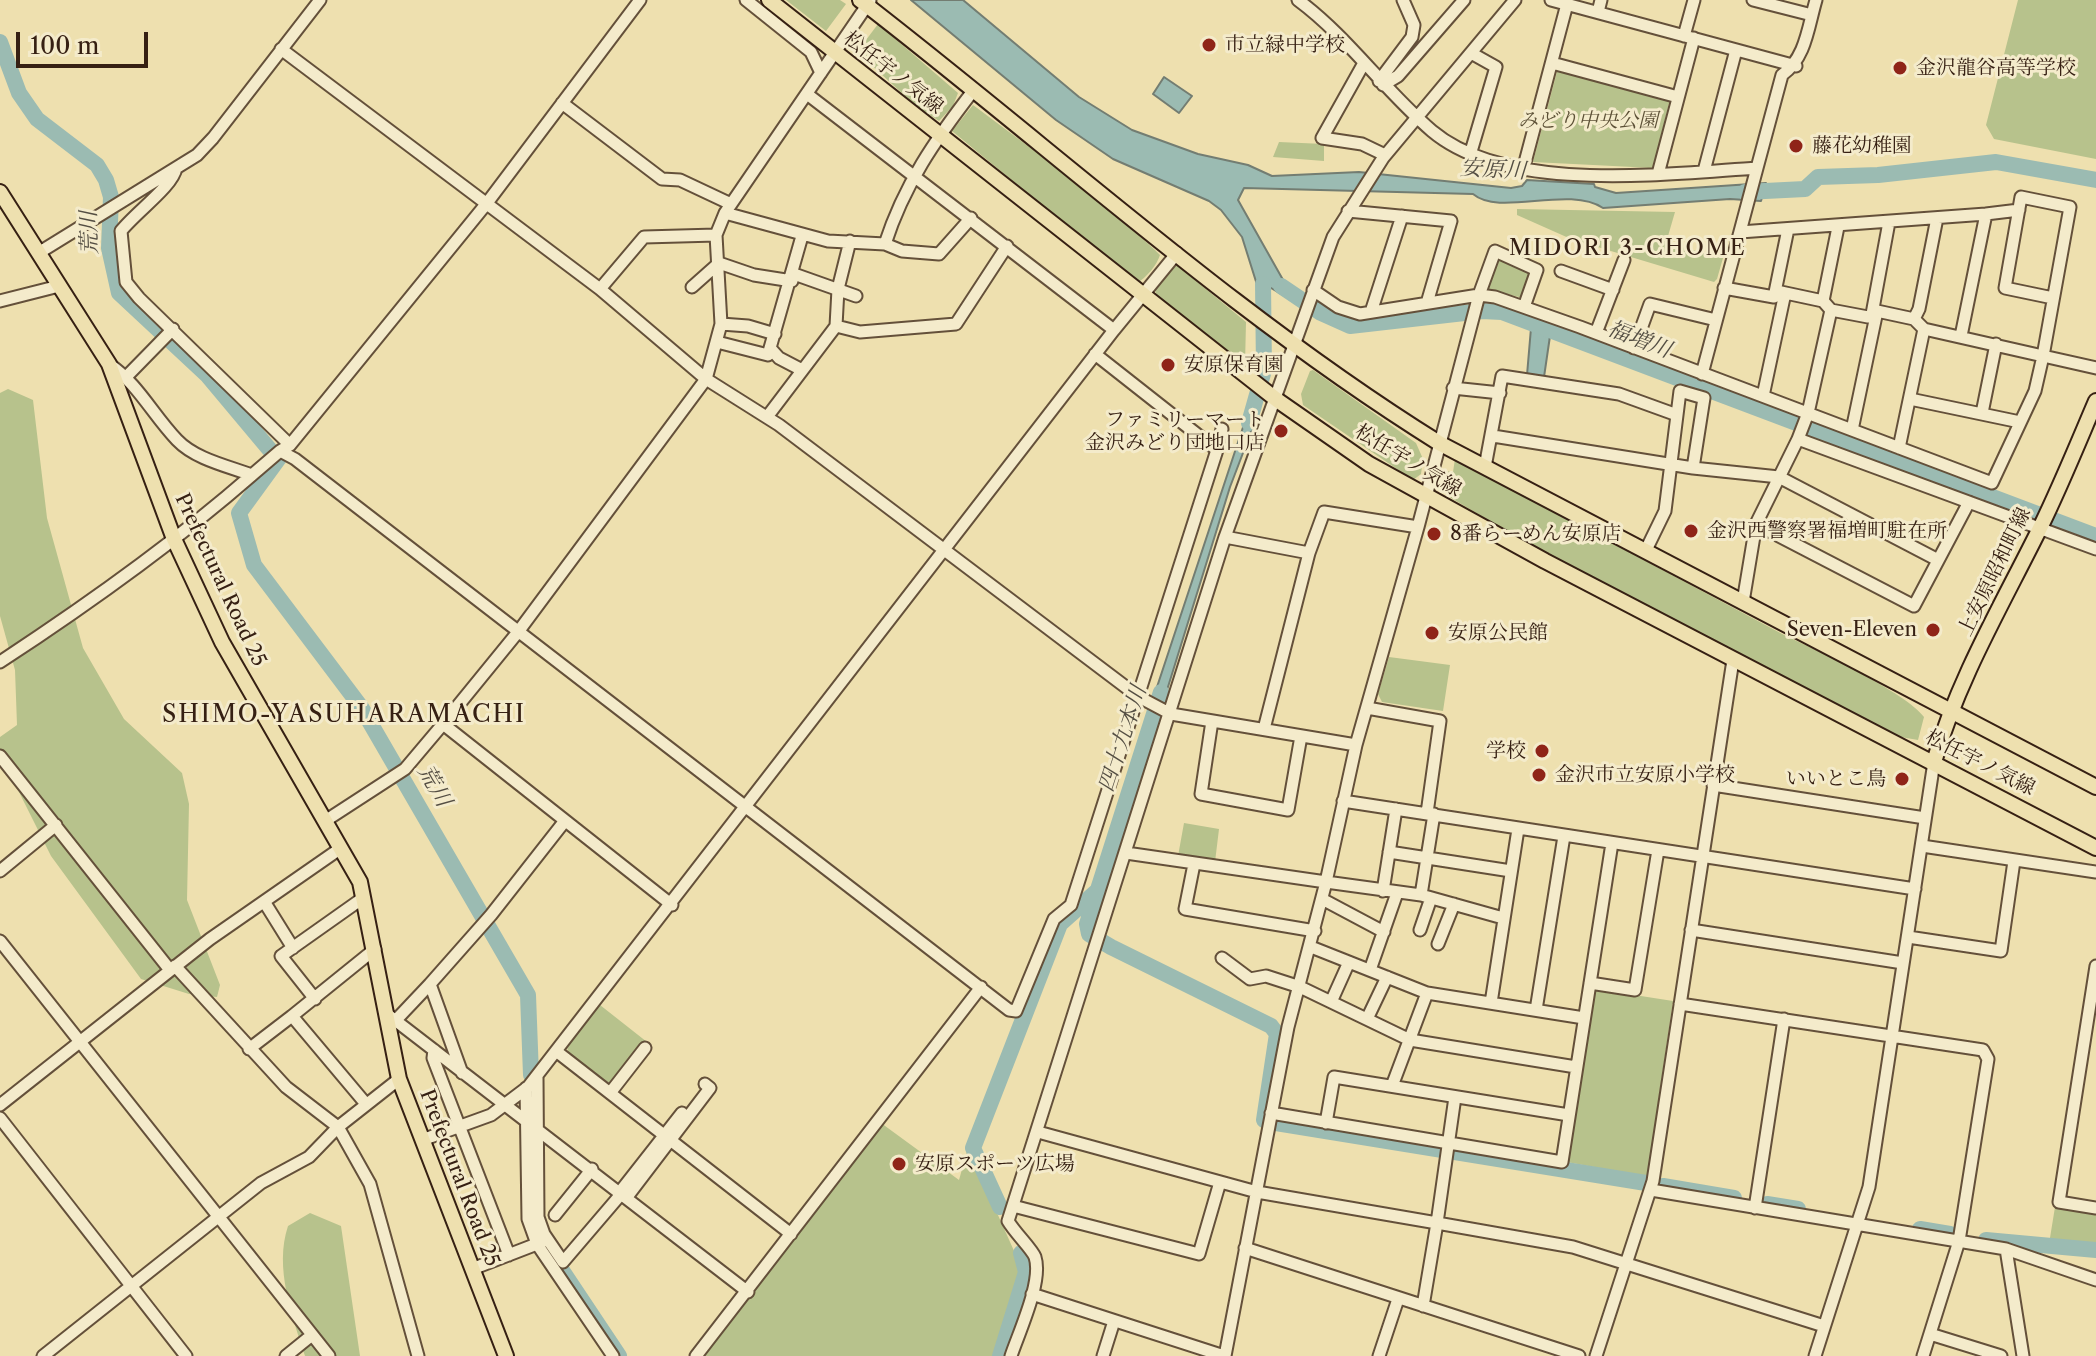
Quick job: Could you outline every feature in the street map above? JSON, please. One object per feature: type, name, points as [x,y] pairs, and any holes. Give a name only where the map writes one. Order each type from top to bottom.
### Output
[{"type":"main road","name":"松任宇ノ気線","points":[[769,0],[1271,396],[1369,464],[1733,660],[2096,848]]},
{"type":"main road","name":"松任宇ノ気線","points":[[866,2],[1289,342],[1439,443],[2096,787]]},
{"type":"main road","name":"Prefectural Road 25","points":[[0,192],[109,364],[174,539],[222,642],[360,882],[392,1017],[399,1079],[506,1356]]},
{"type":"main road","name":"上安原昭和町線","points":[[1934,762],[1951,712],[2004,594],[2041,526],[2096,401]]},
{"type":"street","points":[[40,252],[131,198],[213,138],[320,0]]},
{"type":"street","points":[[0,662],[81,609],[174,539],[285,448],[487,203],[640,0]]},
{"type":"street","points":[[746,0],[811,52],[821,73]]},
{"type":"street","points":[[1298,0],[1327,21],[1381,83],[1417,117],[1470,155],[1523,170],[1658,174],[1756,171]]},
{"type":"street","points":[[1381,83],[1412,37],[1414,25],[1403,0]]},
{"type":"street","points":[[1381,83],[1398,76],[1464,0]]},
{"type":"street","points":[[1011,1356],[1036,1277],[1034,1254],[1018,1238],[1008,1221],[1099,942],[1167,712],[1289,342],[1305,314],[1333,237],[1374,170],[1515,0]]},
{"type":"street","points":[[1551,0],[1599,6],[1689,37],[1796,66]]},
{"type":"street","points":[[1658,174],[1678,97],[1694,0]]},
{"type":"street","points":[[1753,0],[1812,15]]},
{"type":"street","points":[[1702,374],[1782,75],[1796,66],[1816,0]]},
{"type":"street","points":[[325,821],[402,771],[443,724],[518,632],[706,379],[721,324],[716,235],[728,209],[835,53],[866,2]]},
{"type":"street","points":[[1523,170],[1567,4]]},
{"type":"street","points":[[281,49],[600,289],[706,379],[767,417],[1142,699],[1167,712],[1356,745]]},
{"type":"street","points":[[1704,171],[1736,50]]},
{"type":"street","points":[[1470,155],[1496,67],[1471,53]]},
{"type":"street","points":[[1364,63],[1322,138],[1362,144],[1385,155]]},
{"type":"street","points":[[1552,63],[1678,97]]},
{"type":"street","points":[[885,244],[898,204],[913,174],[973,91]]},
{"type":"street","points":[[807,94],[1114,330]]},
{"type":"street","points":[[562,103],[662,179],[680,180],[728,209],[802,236],[885,244],[902,251],[939,254],[971,218]]},
{"type":"street","points":[[176,168],[174,180],[137,210],[121,231],[126,282],[295,459],[1009,1010],[1016,1011],[1021,1005],[1054,919],[1071,905],[1142,699],[1222,429]]},
{"type":"street","points":[[1312,294],[1360,314],[1427,303],[1478,299],[1524,307],[1763,396],[1806,416],[1852,430],[1992,483],[2035,391],[2043,356],[2070,207],[2021,197],[2005,288],[2053,298]]},
{"type":"street","points":[[1740,232],[1838,227],[2019,210]]},
{"type":"street","points":[[1348,211],[1451,221],[1427,303]]},
{"type":"street","points":[[1961,336],[1986,214]]},
{"type":"street","points":[[1371,312],[1402,216]]},
{"type":"street","points":[[1914,319],[1919,309],[1937,218]]},
{"type":"street","points":[[1852,430],[1889,222]]},
{"type":"street","points":[[1743,602],[1756,524],[1806,416],[1838,227]]},
{"type":"street","points":[[1763,396],[1788,229]]},
{"type":"street","points":[[600,289],[644,237],[716,235]]},
{"type":"street","points":[[717,342],[768,355],[793,278],[802,236]]},
{"type":"street","points":[[767,417],[836,326],[838,289],[850,241]]},
{"type":"street","points":[[836,326],[860,332],[956,324],[1007,246]]},
{"type":"street","points":[[1032,1294],[1224,1356],[1288,1027],[1315,931],[1356,745],[1478,299],[1495,251],[1537,270],[1524,307]]},
{"type":"street","points":[[422,1140],[491,1115],[537,1076],[672,905],[942,547],[1177,253]]},
{"type":"street","points":[[1596,333],[1624,260]]},
{"type":"street","points":[[719,263],[754,275],[793,278],[856,296]]},
{"type":"street","points":[[692,287],[719,263]]},
{"type":"street","points":[[1561,271],[1613,290]]},
{"type":"street","points":[[0,301],[59,286]]},
{"type":"street","points":[[1724,288],[1779,295],[1868,317],[1875,313],[1914,319],[1924,329],[2096,368]]},
{"type":"street","points":[[1634,348],[1650,304],[1716,320]]},
{"type":"street","points":[[721,324],[748,326],[775,334]]},
{"type":"street","points":[[127,376],[173,329]]},
{"type":"street","points":[[1899,448],[1924,329]]},
{"type":"street","points":[[1982,413],[1996,344]]},
{"type":"street","points":[[770,348],[779,358],[802,370]]},
{"type":"street","points":[[1095,354],[1217,450]]},
{"type":"street","points":[[109,364],[127,376],[178,442],[195,454],[252,475]]},
{"type":"street","points":[[1485,467],[1502,376],[1619,394],[1677,415]]},
{"type":"street","points":[[1453,388],[1500,393]]},
{"type":"street","points":[[1646,550],[1665,511],[1680,391],[1704,398],[1693,468]]},
{"type":"street","points":[[1910,399],[2020,422]]},
{"type":"street","points":[[1493,436],[1671,462],[1693,468],[1779,477],[1938,560]]},
{"type":"street","points":[[1799,436],[2096,549]]},
{"type":"street","points":[[1756,524],[1914,606],[1969,502]]},
{"type":"street","points":[[1264,729],[1309,553],[1324,512],[1418,527]]},
{"type":"street","points":[[1225,537],[1309,553]]},
{"type":"street","points":[[1596,1356],[1651,1190],[1733,660]]},
{"type":"street","points":[[1367,708],[1440,721],[1430,813],[1426,897],[1420,930]]},
{"type":"street","points":[[1212,721],[1201,794],[1288,810],[1301,736]]},
{"type":"street","points":[[443,724],[672,905]]},
{"type":"street","points":[[0,756],[172,968],[286,1087],[338,1127],[370,1184],[418,1356]]},
{"type":"street","points":[[1815,1356],[1869,1187],[1934,762]]},
{"type":"street","points":[[1713,785],[1925,818]]},
{"type":"street","points":[[1343,801],[1915,889]]},
{"type":"street","points":[[1383,891],[1396,809]]},
{"type":"street","points":[[564,822],[480,928],[430,984],[392,1017],[748,1292]]},
{"type":"street","points":[[0,871],[56,825]]},
{"type":"street","points":[[1491,1003],[1518,829]]},
{"type":"street","points":[[1536,1010],[1564,836]]},
{"type":"street","points":[[1271,1113],[1562,1162],[1612,843]]},
{"type":"street","points":[[1922,846],[2096,872]]},
{"type":"street","points":[[0,1105],[172,968],[341,848]]},
{"type":"street","points":[[1590,983],[1635,990],[1658,850]]},
{"type":"street","points":[[1389,852],[1511,871]]},
{"type":"street","points":[[1126,853],[1426,897],[1503,918]]},
{"type":"street","points":[[1908,937],[2001,951],[2014,861]]},
{"type":"street","points":[[1194,864],[1185,909],[1315,931]]},
{"type":"street","points":[[1370,970],[1397,893]]},
{"type":"street","points":[[315,999],[281,956],[363,898]]},
{"type":"street","points":[[1322,899],[1384,932]]},
{"type":"street","points":[[265,903],[293,948]]},
{"type":"street","points":[[1438,944],[1454,904]]},
{"type":"street","points":[[1691,930],[1903,963]]},
{"type":"street","points":[[0,941],[329,1356]]},
{"type":"street","points":[[1311,947],[1427,993],[1584,1018]]},
{"type":"street","points":[[249,1049],[375,949]]},
{"type":"street","points":[[1222,958],[1250,979],[1266,976],[1300,987],[1410,1040],[1576,1067]]},
{"type":"street","points":[[1331,1002],[1349,962]]},
{"type":"street","points":[[2096,966],[2090,1039],[2059,1202],[2096,1208]]},
{"type":"street","points":[[1367,1019],[1387,977]]},
{"type":"street","points":[[430,984],[463,1074]]},
{"type":"street","points":[[696,1356],[981,987]]},
{"type":"street","points":[[1392,1086],[1427,993]]},
{"type":"street","points":[[1680,1004],[1983,1050],[1988,1059],[1959,1241],[1923,1356]]},
{"type":"street","points":[[292,1016],[366,1104]]},
{"type":"street","points":[[1755,1208],[1784,1019]]},
{"type":"street","points":[[610,1093],[645,1048]]},
{"type":"street","points":[[434,1050],[433,1058],[509,1255]]},
{"type":"street","points":[[556,1051],[791,1234]]},
{"type":"street","points":[[537,1076],[528,1219],[613,1356]]},
{"type":"street","points":[[1326,1123],[1334,1077],[1569,1115]]},
{"type":"street","points":[[43,1356],[261,1183],[309,1157],[338,1127],[399,1079]]},
{"type":"street","points":[[526,1088],[532,1124]]},
{"type":"street","points":[[1423,1306],[1455,1097]]},
{"type":"street","points":[[0,1118],[186,1356]]},
{"type":"street","points":[[1038,1132],[1257,1192],[1573,1247],[1824,1326]]},
{"type":"street","points":[[543,1242],[566,1263],[667,1138]]},
{"type":"street","points":[[555,1215],[592,1169]]},
{"type":"street","points":[[1013,1206],[1199,1254],[1220,1182]]},
{"type":"street","points":[[1651,1190],[1857,1227],[2006,1249],[2096,1280]]},
{"type":"street","points":[[472,1269],[543,1242]]},
{"type":"street","points":[[1245,1248],[1579,1356]]},
{"type":"street","points":[[2006,1249],[2023,1356]]},
{"type":"street","points":[[1379,1356],[1398,1299]]},
{"type":"street","points":[[1103,1356],[1114,1321]]},
{"type":"street","points":[[1930,1334],[2001,1356]]},
{"type":"street","points":[[286,1356],[312,1335]]},
{"type":"green space","points":[[786,0],[840,0],[846,4],[826,31]]},
{"type":"green space","points":[[2018,0],[2096,0],[2096,159],[1994,139],[1986,125]]},
{"type":"green space","points":[[878,24],[958,93],[953,106],[939,121],[915,105],[857,52]]},
{"type":"green space","name":"みどり中央公園","points":[[1558,68],[1670,99],[1653,168],[1533,162]]},
{"type":"green space","points":[[973,105],[1099,199],[1155,250],[1160,255],[1147,275],[1137,283],[952,131]]},
{"type":"green space","points":[[1279,142],[1324,144],[1324,161],[1273,157]]},
{"type":"green space","points":[[1517,209],[1675,212],[1666,243],[1723,258],[1717,279],[1714,282],[1571,239],[1517,215]]},
{"type":"green space","points":[[1501,259],[1529,271],[1523,298],[1487,289],[1495,262]]},
{"type":"green space","points":[[1173,266],[1178,266],[1246,322],[1245,365],[1157,296],[1155,290]]},
{"type":"green space","points":[[1313,370],[1416,443],[1423,459],[1421,474],[1413,480],[1303,405],[1301,394]]},
{"type":"green space","points":[[8,389],[33,400],[47,518],[83,648],[124,719],[182,773],[189,804],[187,900],[220,985],[217,997],[189,994],[141,979],[51,856],[18,790],[0,765],[0,737],[17,725],[15,670],[0,616],[0,393]]},
{"type":"green space","points":[[1455,459],[1900,696],[1924,717],[1918,740],[1895,736],[1517,537],[1451,498],[1448,494],[1450,482],[1443,479],[1445,471],[1453,472]]},
{"type":"green space","points":[[1389,657],[1450,665],[1443,711],[1382,702],[1378,694]]},
{"type":"green space","points":[[1184,823],[1219,829],[1215,862],[1178,856]]},
{"type":"green space","points":[[1596,989],[1673,1001],[1647,1177],[1567,1162]]},
{"type":"green space","points":[[600,1005],[647,1042],[611,1088],[569,1055],[567,1047]]},
{"type":"green space","points":[[881,1123],[959,1180],[968,1148],[1023,1271],[995,1356],[700,1356]]},
{"type":"green space","points":[[2055,1207],[2096,1213],[2096,1246],[2049,1244]]},
{"type":"green space","points":[[310,1213],[341,1226],[360,1356],[305,1356],[286,1291],[283,1258],[288,1226]]},
{"type":"water","points":[[911,0],[963,0],[1079,97],[1132,130],[1198,154],[1248,165],[1272,176],[1359,172],[1511,188],[1522,186],[1527,180],[1594,184],[1616,193],[1766,183],[1761,201],[1730,199],[1603,208],[1572,199],[1500,203],[1473,194],[1244,188],[1238,200],[1291,294],[1297,294],[1296,303],[1271,288],[1267,291],[1269,304],[1264,307],[1242,237],[1221,210],[1209,201],[1113,159],[1056,120]]},
{"type":"water","points":[[1164,77],[1192,96],[1179,113],[1153,94]]},
{"type":"water","points":[[1531,328],[1550,336],[1544,377],[1527,375]]},
{"type":"water","points":[[1253,397],[1259,411],[1230,487],[1163,703],[1154,696]]},
{"type":"waterway","name":"荒川","points":[[0,42],[19,93],[37,119],[97,165],[106,180],[111,197],[109,248],[119,293],[208,376],[270,450]]},
{"type":"waterway","name":"安原川","points":[[1745,192],[1805,189],[1818,177],[1878,175],[1996,162],[2096,180]]},
{"type":"waterway","name":"四十九本川","points":[[1249,423],[1264,370],[1263,284]]},
{"type":"waterway","name":"福増川","points":[[1281,286],[1321,313],[1350,326],[1482,311],[1502,312],[2096,536]]},
{"type":"waterway","name":"荒川","points":[[279,458],[239,513],[254,565],[361,707],[528,995],[531,1075]]},
{"type":"waterway","name":"四十九本川","points":[[1161,692],[1087,924],[1089,934],[1271,1026],[1277,1034],[1264,1120]]},
{"type":"waterway","points":[[1000,1207],[973,1148],[1060,924],[1097,891]]},
{"type":"waterway","name":"四十九本川","points":[[1276,1123],[1646,1183]]},
{"type":"waterway","name":"四十九本川","points":[[1663,1186],[1734,1198]]},
{"type":"waterway","name":"四十九本川","points":[[1767,1204],[1798,1209]]},
{"type":"waterway","name":"四十九本川","points":[[1920,1229],[1950,1234]]},
{"type":"waterway","name":"四十九本川","points":[[1986,1240],[2096,1250]]},
{"type":"waterway","name":"荒川","points":[[549,1251],[619,1356]]},
{"type":"waterway","points":[[1000,1356],[1026,1272],[1021,1253]]},
{"type":"place","name":"市立緑中学校","points":[[1209,45]]},
{"type":"place","name":"金沢龍谷高等学校","points":[[1900,68]]},
{"type":"place","name":"藤花幼稚園","points":[[1796,146]]},
{"type":"place","name":"安原保育園","points":[[1168,365]]},
{"type":"place","name":"ファミリーマート 金沢みどり団地口店","points":[[1281,431]]},
{"type":"place","name":"金沢西警察署福増町駐在所","points":[[1691,531]]},
{"type":"place","name":"8番らーめん安原店","points":[[1434,534]]},
{"type":"place","name":"Seven-Eleven","points":[[1933,630]]},
{"type":"place","name":"安原公民館","points":[[1432,633]]},
{"type":"place","name":"学校","points":[[1542,751]]},
{"type":"place","name":"金沢市立安原小学校","points":[[1539,775]]},
{"type":"place","name":"いいとこ鳥","points":[[1902,779]]},
{"type":"place","name":"安原スポーツ広場","points":[[899,1164]]},
{"type":"district","name":"MIDORI 3-CHOME","points":[[1628,249]]},
{"type":"district","name":"SHIMO-YASUHARAMACHI","points":[[344,715]]}]
